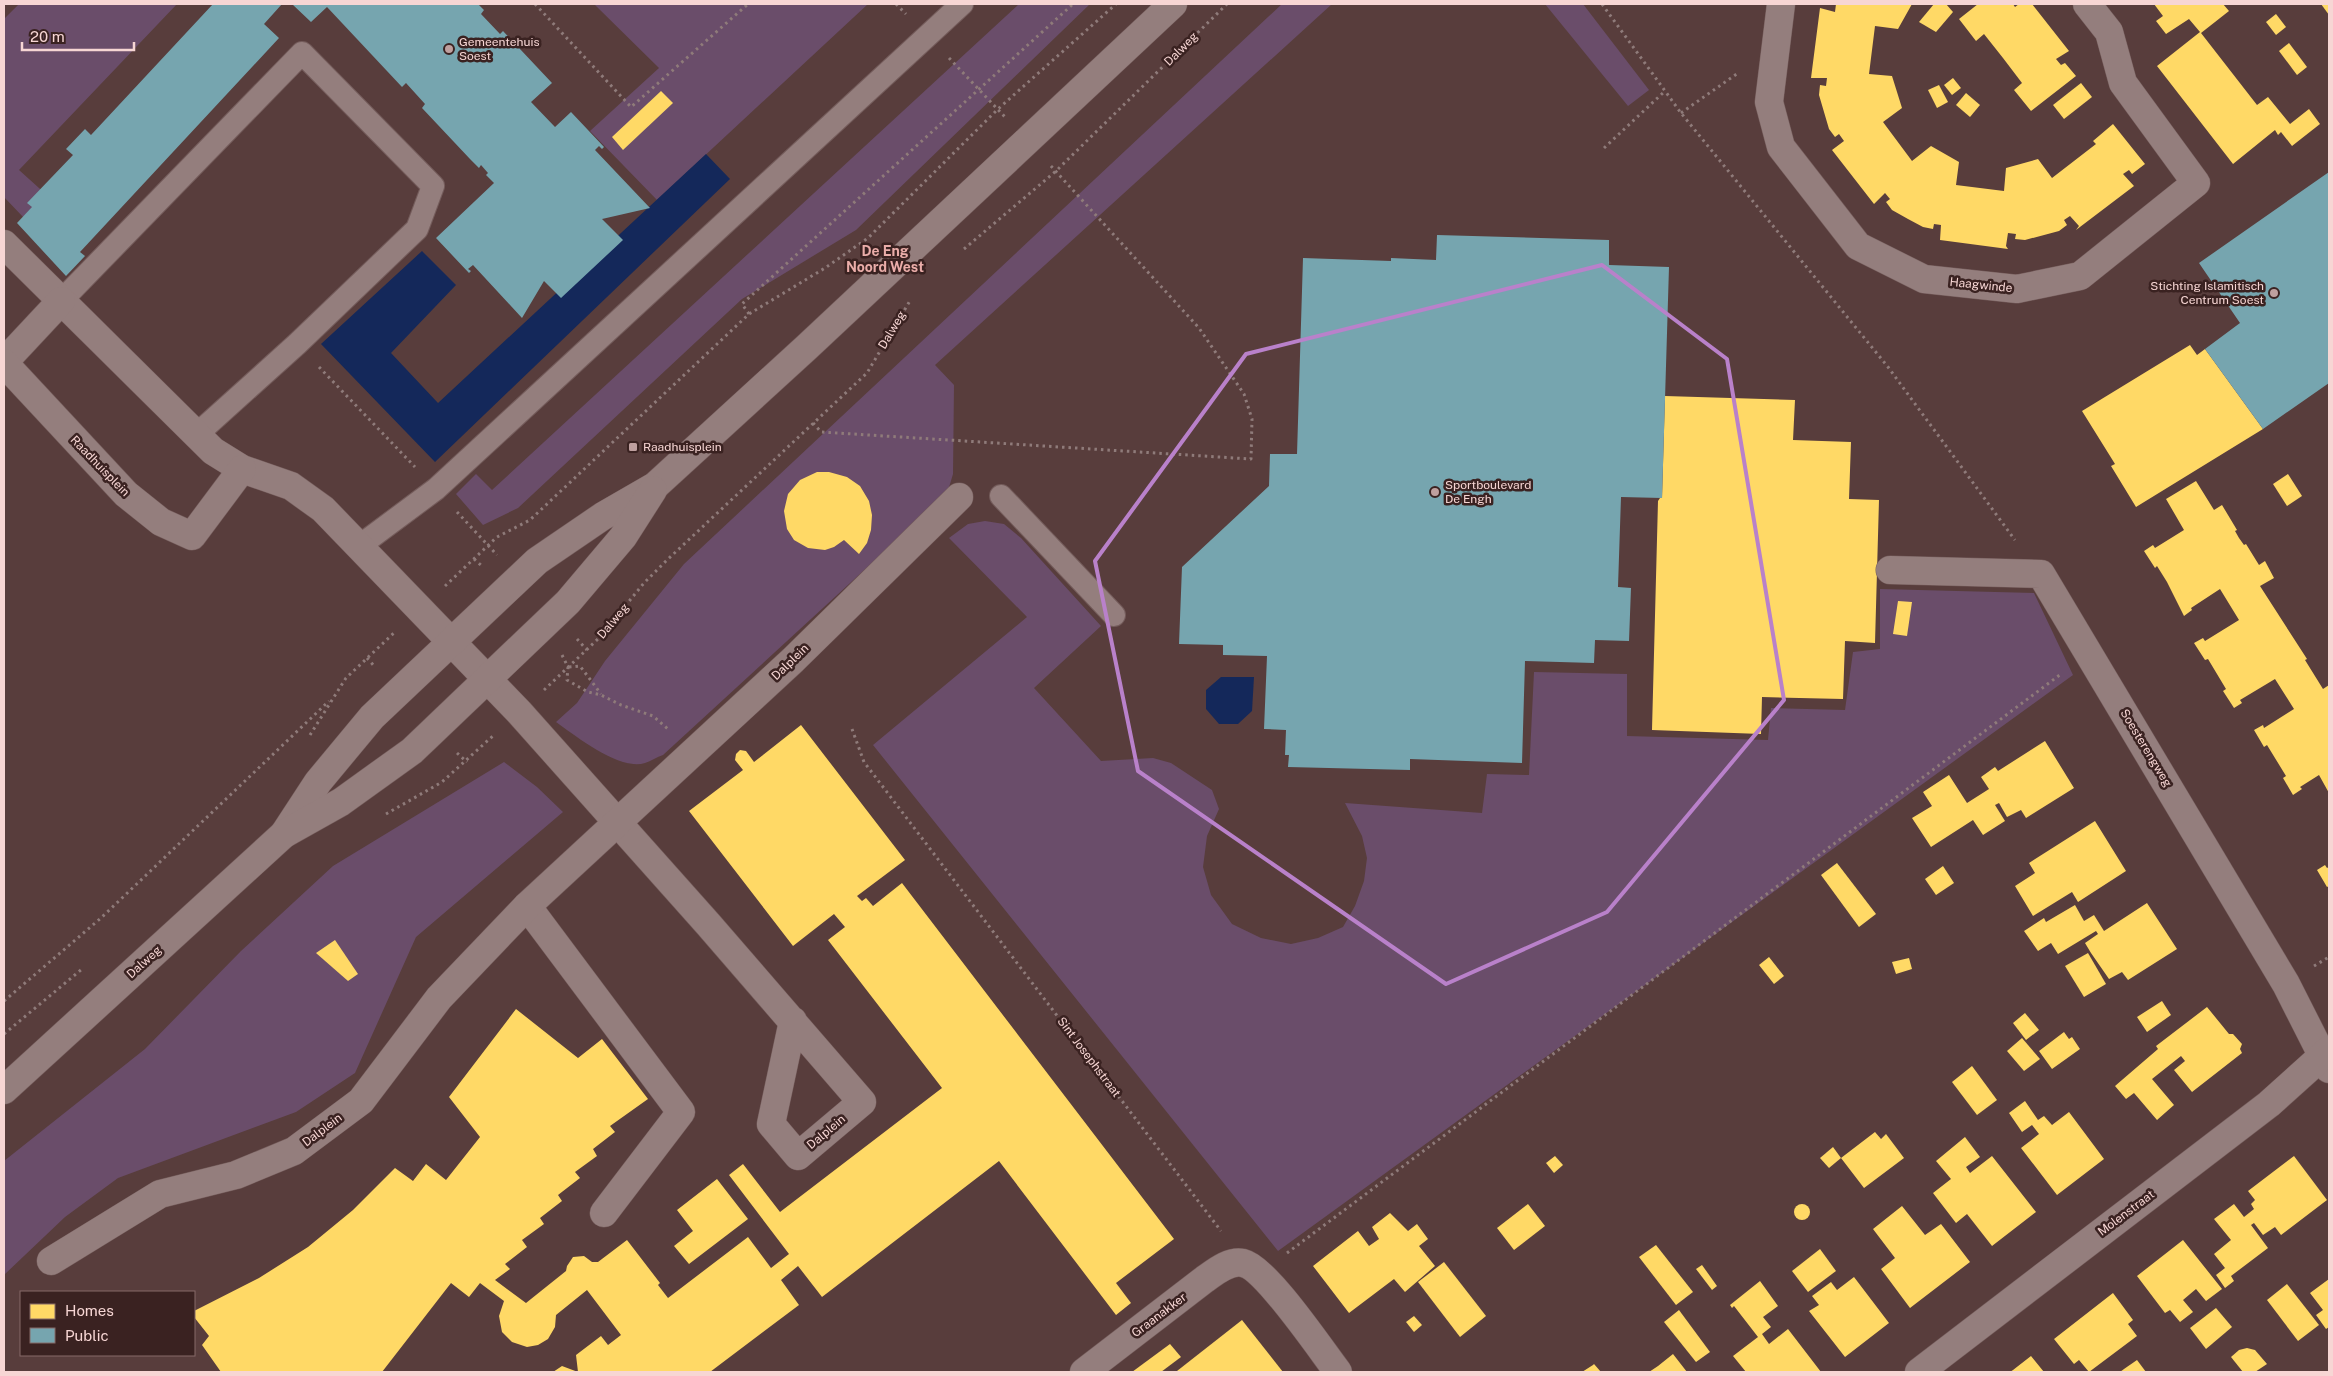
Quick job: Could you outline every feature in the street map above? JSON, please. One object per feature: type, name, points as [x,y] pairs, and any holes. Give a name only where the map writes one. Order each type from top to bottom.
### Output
[{"type":"street","name":"Dalweg","points":[[284,834],[318,782],[372,717],[538,561],[603,516],[655,486],[807,347],[1173,4]]},
{"type":"street","name":"Haagwinde","points":[[1781,4],[1769,102],[1781,147],[1858,246],[1924,279],[2017,289],[2080,276],[2196,183],[2123,83],[2109,32],[2087,4]]},
{"type":"street","points":[[4,244],[212,451],[242,469],[291,486],[323,509],[488,680],[793,1021]]},
{"type":"street","name":"Raadhuisplein","points":[[61,301],[4,362],[126,494],[161,522],[192,536],[242,469]]},
{"type":"street","name":"Dalweg","points":[[4,1090],[284,834],[341,802],[412,752],[568,602],[623,537],[655,486]]},
{"type":"street","name":"Dalplein","points":[[51,1261],[160,1194],[236,1175],[294,1151],[360,1101],[439,998],[527,906],[618,824],[792,660],[959,497]]},
{"type":"street","points":[[1890,570],[2041,574]]},
{"type":"street","name":"Soesterengweg","points":[[2041,574],[2286,984],[2327,1058]]},
{"type":"street","points":[[527,906],[681,1112],[604,1213]]},
{"type":"street","name":"Molenstraat","points":[[1919,1372],[2327,1058]]},
{"type":"street","points":[[1248,1268],[1273,1288],[1338,1372]]},
{"type":"street","name":"Graanakker","points":[[1084,1372],[1220,1269],[1248,1268]]},
{"type":"lane","points":[[358,546],[436,489],[962,4]]},
{"type":"lane","points":[[61,301],[302,53],[433,186],[417,229],[297,344],[196,435]]},
{"type":"lane","points":[[1001,496],[1114,615]]},
{"type":"path","points":[[535,4],[631,106],[748,4]]},
{"type":"path","points":[[749,314],[742,304],[1073,4]]},
{"type":"path","points":[[474,559],[497,537],[530,520],[749,314],[825,268],[868,238],[998,109],[1116,4]]},
{"type":"path","name":"Dalweg","points":[[960,253],[1056,171],[1227,4]]},
{"type":"path","points":[[1602,4],[1681,114],[1888,367],[2041,574]]},
{"type":"path","points":[[1681,114],[1738,73],[1760,64],[1773,66]]},
{"type":"path","points":[[961,71],[976,86]]},
{"type":"path","points":[[1604,148],[1666,91]]},
{"type":"path","points":[[813,423],[821,432],[1251,459],[1252,419],[1244,394],[1199,328],[1078,196]]},
{"type":"path","name":"Dalweg","points":[[568,667],[598,638],[644,583],[666,561],[867,373],[915,291]]},
{"type":"path","points":[[1248,1268],[2089,653]]},
{"type":"path","points":[[310,736],[346,678],[367,658]]},
{"type":"path","points":[[601,695],[580,666],[568,667],[567,680],[588,692],[601,695],[621,705],[653,716],[692,754]]},
{"type":"path","points":[[4,1001],[101,918],[333,697]]},
{"type":"path","name":"Sint Josephstraat","points":[[852,730],[864,762],[1248,1268]]},
{"type":"path","points":[[384,815],[442,782],[467,762]]},
{"type":"path","points":[[4,1034],[86,966]]},
{"type":"highlighted area","points":[[1602,265],[1727,359],[1784,700],[1607,912],[1446,984],[1138,771],[1095,561],[1246,354]]},
{"type":"shaded area","points":[[19,4],[177,4],[19,170],[49,197],[24,218],[4,197],[4,19]]},
{"type":"shaded area","points":[[594,4],[868,4],[657,200],[590,131],[659,68]]},
{"type":"shaded area","points":[[1019,4],[1090,4],[856,230],[742,299],[518,508],[483,525],[456,494],[476,474],[492,490]]},
{"type":"shaded area","points":[[1282,4],[1332,4],[935,365],[954,385],[953,474],[947,494],[663,755],[645,763],[623,762],[598,751],[556,722],[577,703],[605,661],[684,564]]},
{"type":"shaded area","points":[[1545,4],[1583,4],[1649,90],[1628,106]]},
{"type":"shaded area","points":[[985,521],[1004,524],[1021,538],[1101,626],[1034,688],[1101,761],[1153,758],[1171,763],[1212,790],[1219,809],[1207,836],[1203,867],[1211,895],[1232,924],[1261,938],[1291,944],[1318,938],[1343,927],[1355,906],[1364,881],[1367,858],[1362,836],[1345,803],[1482,813],[1487,774],[1529,775],[1534,672],[1627,674],[1627,736],[1768,740],[1771,708],[1845,710],[1853,652],[1880,649],[1880,589],[2034,593],[2073,675],[1278,1251],[873,745],[1027,617],[949,538],[968,524]]},
{"type":"shaded area","points":[[504,762],[537,787],[563,812],[416,937],[355,1073],[296,1112],[118,1178],[65,1217],[4,1275],[4,1161],[145,1049],[241,951],[333,866]]},
{"type":"water","points":[[706,154],[730,179],[435,462],[321,344],[422,251],[456,285],[391,353],[438,403]]},
{"type":"water","points":[[1221,677],[1254,677],[1252,711],[1238,724],[1219,724],[1206,709],[1206,690]]},
{"type":"building: Homes","points":[[1836,4],[1912,4],[1898,29],[1875,26],[1869,74],[1892,76],[1902,108],[1883,122],[1912,161],[1931,146],[1959,162],[1956,185],[2004,191],[2006,168],[2038,159],[2052,178],[2096,144],[2093,141],[2113,124],[2145,164],[2132,174],[2129,170],[2123,174],[2134,186],[2076,230],[2079,226],[2070,216],[2064,220],[2067,225],[2059,231],[2025,240],[2015,239],[2016,234],[2008,233],[2006,246],[2008,249],[1940,240],[1941,225],[1934,224],[1933,229],[1923,227],[1892,210],[1886,202],[1890,199],[1885,193],[1874,204],[1832,150],[1844,141],[1839,134],[1835,137],[1829,129],[1819,95],[1820,85],[1826,86],[1827,78],[1811,78],[1820,8],[1835,12]]},
{"type":"building: Homes","points":[[1934,4],[1946,4],[1953,12],[1936,32],[1919,22]]},
{"type":"building: Homes","points":[[1978,4],[2013,4],[2015,7],[2019,4],[2032,4],[2069,51],[2056,59],[2061,65],[2065,63],[2076,76],[2031,111],[2014,90],[2022,83],[2003,58],[1984,34],[1976,41],[1959,19]]},
{"type":"building: Homes","points":[[2154,4],[2223,4],[2229,11],[2201,33],[2257,105],[2268,97],[2290,124],[2309,109],[2320,124],[2292,146],[2281,132],[2278,135],[2275,130],[2233,164],[2157,66],[2200,32],[2189,19],[2166,34],[2156,21],[2163,16]]},
{"type":"building: Homes","points":[[2321,4],[2329,4],[2329,15]]},
{"type":"building: Homes","points":[[2276,14],[2286,27],[2276,35],[2266,22]]},
{"type":"building: Homes","points":[[2289,43],[2307,67],[2297,75],[2279,51]]},
{"type":"building: Homes","points":[[1953,78],[1961,88],[1952,95],[1944,85]]},
{"type":"building: Homes","points":[[2081,83],[2092,97],[2064,119],[2053,105]]},
{"type":"building: Homes","points":[[1939,85],[1948,102],[1937,108],[1928,90]]},
{"type":"building: Homes","points":[[661,91],[673,103],[623,150],[612,137]]},
{"type":"building: Homes","points":[[1966,93],[1980,105],[1970,117],[1956,105]]},
{"type":"building: Homes","points":[[2190,345],[2197,355],[2205,349],[2263,429],[2136,507],[2111,466],[2115,464],[2082,411]]},
{"type":"building: Homes","points":[[1665,396],[1795,400],[1793,440],[1851,442],[1849,499],[1879,500],[1875,643],[1845,641],[1843,699],[1762,697],[1761,734],[1652,730],[1658,501],[1662,498]]},
{"type":"building: Homes","points":[[817,472],[829,472],[847,477],[860,486],[869,501],[872,515],[871,530],[867,543],[859,554],[844,540],[834,547],[825,550],[808,548],[794,540],[787,529],[784,511],[788,494],[800,480]]},
{"type":"building: Homes","points":[[2288,474],[2302,496],[2287,506],[2273,484]]},
{"type":"building: Homes","points":[[2196,481],[2214,510],[2222,505],[2237,530],[2235,531],[2239,538],[2244,545],[2246,544],[2259,565],[2265,561],[2274,578],[2260,586],[2307,659],[2305,660],[2323,689],[2329,685],[2329,793],[2319,775],[2300,787],[2302,789],[2293,795],[2283,778],[2286,776],[2267,745],[2264,747],[2254,730],[2263,725],[2264,728],[2294,709],[2275,679],[2240,700],[2242,703],[2234,708],[2223,691],[2226,689],[2208,659],[2205,660],[2194,643],[2203,638],[2205,641],[2239,620],[2220,589],[2191,608],[2192,610],[2184,616],[2167,582],[2157,566],[2155,568],[2144,551],[2153,545],[2155,548],[2184,530],[2166,499]]},
{"type":"building: Homes","points":[[1898,601],[1912,602],[1907,636],[1893,634]]},
{"type":"building: Homes","points":[[801,725],[905,860],[857,896],[862,901],[866,898],[873,906],[902,883],[1174,1239],[1116,1283],[1131,1303],[1116,1315],[999,1161],[822,1297],[798,1266],[781,1280],[799,1305],[710,1372],[578,1372],[576,1355],[601,1336],[608,1345],[621,1335],[587,1290],[556,1315],[555,1327],[548,1339],[538,1345],[527,1347],[512,1342],[502,1332],[499,1316],[504,1301],[480,1283],[469,1297],[451,1283],[382,1372],[221,1372],[202,1345],[209,1336],[195,1318],[195,1310],[259,1278],[308,1247],[353,1210],[395,1168],[413,1181],[426,1164],[446,1180],[480,1137],[449,1097],[516,1009],[578,1058],[602,1039],[648,1099],[610,1126],[615,1132],[593,1149],[597,1156],[575,1172],[580,1178],[558,1195],[562,1201],[540,1218],[544,1224],[522,1240],[527,1247],[505,1264],[510,1269],[495,1280],[526,1303],[566,1271],[573,1257],[584,1256],[592,1262],[598,1262],[627,1240],[660,1283],[658,1285],[668,1298],[748,1237],[771,1268],[789,1254],[729,1175],[743,1164],[780,1212],[942,1088],[828,940],[845,927],[834,914],[793,946],[689,811],[743,770],[735,760],[736,754],[740,750],[746,751],[754,762]]},
{"type":"building: Homes","points":[[2045,741],[2074,788],[2026,818],[2021,810],[2007,817],[1999,803],[1995,805],[2005,821],[1983,835],[1973,820],[1931,847],[1912,818],[1932,806],[1923,792],[1949,775],[1967,803],[1989,789],[1981,777],[1995,767],[1998,771]]},
{"type":"building: Homes","points":[[2095,821],[2126,871],[2078,902],[2072,892],[2033,916],[2015,886],[2035,873],[2029,863]]},
{"type":"building: Homes","points":[[1837,863],[1876,914],[1859,927],[1821,875]]},
{"type":"building: Homes","points":[[2325,865],[2327,868],[2329,867],[2329,886],[2327,887],[2317,870]]},
{"type":"building: Homes","points":[[1943,866],[1954,883],[1936,895],[1925,879]]},
{"type":"building: Homes","points":[[2147,903],[2177,949],[2128,980],[2122,972],[2109,979],[2091,953],[2085,943],[2098,934],[2096,931],[2058,954],[2051,943],[2038,951],[2024,931],[2044,918],[2046,922],[2075,905],[2084,921],[2094,915],[2104,931]]},
{"type":"building: Homes","points":[[335,940],[358,974],[348,981],[316,953]]},
{"type":"building: Homes","points":[[2088,953],[2106,984],[2084,997],[2065,966]]},
{"type":"building: Homes","points":[[1769,957],[1784,976],[1774,984],[1759,965]]},
{"type":"building: Homes","points":[[1909,958],[1912,969],[1896,974],[1892,962]]},
{"type":"building: Homes","points":[[2162,1001],[2171,1015],[2147,1032],[2137,1017]]},
{"type":"building: Homes","points":[[2207,1007],[2229,1034],[2233,1034],[2242,1044],[2240,1049],[2242,1053],[2192,1092],[2174,1070],[2185,1061],[2181,1056],[2152,1079],[2174,1105],[2157,1120],[2134,1093],[2126,1099],[2115,1086],[2158,1049],[2156,1046]]},
{"type":"building: Homes","points":[[2025,1013],[2039,1030],[2026,1040],[2013,1023]]},
{"type":"building: Homes","points":[[2064,1032],[2069,1039],[2072,1037],[2080,1049],[2052,1069],[2039,1051]]},
{"type":"building: Homes","points":[[2022,1038],[2040,1059],[2024,1071],[2007,1051]]},
{"type":"building: Homes","points":[[1972,1066],[1997,1100],[1977,1115],[1952,1082]]},
{"type":"building: Homes","points":[[2025,1101],[2038,1120],[2044,1116],[2052,1125],[2069,1112],[2104,1159],[2057,1195],[2021,1148],[2039,1134],[2032,1125],[2022,1132],[2009,1113]]},
{"type":"building: Homes","points":[[1875,1132],[1881,1139],[1886,1134],[1904,1158],[1864,1188],[1841,1158]]},
{"type":"building: Homes","points":[[1965,1137],[1980,1157],[1966,1167],[1970,1173],[1992,1156],[2036,1212],[1992,1246],[1967,1214],[1956,1223],[1933,1193],[1951,1179],[1936,1161]]},
{"type":"building: Homes","points":[[1833,1147],[1841,1158],[1829,1168],[1820,1158]]},
{"type":"building: Homes","points":[[1555,1156],[1563,1165],[1554,1173],[1546,1163]]},
{"type":"building: Homes","points":[[2294,1156],[2327,1200],[2281,1235],[2275,1227],[2263,1235],[2254,1223],[2251,1225],[2268,1248],[2231,1276],[2234,1281],[2225,1288],[2216,1275],[2225,1268],[2214,1254],[2231,1240],[2214,1219],[2234,1204],[2244,1217],[2254,1209],[2251,1204],[2255,1200],[2248,1191]]},
{"type":"building: Homes","points":[[717,1179],[748,1219],[689,1264],[674,1246],[693,1231],[677,1210]]},
{"type":"building: Homes","points":[[1528,1204],[1545,1226],[1514,1250],[1497,1228]]},
{"type":"building: Homes","points":[[1799,1204],[1805,1204],[1810,1209],[1808,1218],[1799,1220],[1794,1215],[1794,1209]]},
{"type":"building: Homes","points":[[1902,1206],[1925,1235],[1941,1224],[1970,1262],[1910,1308],[1881,1269],[1895,1258],[1873,1229]]},
{"type":"building: Homes","points":[[1390,1213],[1408,1231],[1417,1224],[1428,1239],[1419,1246],[1435,1266],[1405,1292],[1394,1279],[1349,1313],[1313,1266],[1358,1231],[1369,1246],[1379,1239],[1372,1227]]},
{"type":"building: Homes","points":[[2183,1240],[2222,1289],[2206,1301],[2196,1289],[2183,1300],[2193,1312],[2180,1322],[2170,1310],[2165,1313],[2137,1276]]},
{"type":"building: Homes","points":[[1656,1245],[1693,1292],[1676,1305],[1639,1257]]},
{"type":"building: Homes","points":[[1820,1249],[1836,1271],[1808,1292],[1792,1271]]},
{"type":"building: Homes","points":[[1444,1262],[1486,1316],[1460,1337],[1418,1282]]},
{"type":"building: Homes","points":[[1702,1265],[1717,1286],[1712,1290],[1696,1269]]},
{"type":"building: Homes","points":[[1854,1277],[1889,1323],[1845,1357],[1809,1311],[1819,1305],[1812,1296],[1831,1282],[1837,1290]]},
{"type":"building: Homes","points":[[2329,1279],[2329,1327],[2326,1329],[2316,1315],[2323,1310],[2310,1293]]},
{"type":"building: Homes","points":[[1760,1281],[1778,1306],[1763,1317],[1771,1327],[1762,1334],[1769,1344],[1788,1329],[1821,1372],[1746,1372],[1733,1356],[1758,1337],[1734,1306],[1732,1308],[1730,1305]]},
{"type":"building: Homes","points":[[2287,1284],[2319,1325],[2298,1341],[2267,1300]]},
{"type":"building: Homes","points":[[2113,1293],[2133,1320],[2128,1324],[2137,1336],[2089,1372],[2079,1360],[2074,1364],[2054,1339]]},
{"type":"building: Homes","points":[[2216,1308],[2232,1327],[2206,1349],[2190,1328]]},
{"type":"building: Homes","points":[[1679,1310],[1710,1352],[1696,1362],[1664,1322]]},
{"type":"building: Homes","points":[[1414,1316],[1422,1325],[1414,1332],[1406,1322]]},
{"type":"building: Homes","points":[[1242,1320],[1283,1372],[1177,1371]]},
{"type":"building: Homes","points":[[1170,1344],[1181,1357],[1161,1372],[1132,1372]]},
{"type":"building: Homes","points":[[2247,1348],[2255,1350],[2267,1364],[2255,1372],[2243,1372],[2231,1357],[2239,1350]]},
{"type":"building: Homes","points":[[1673,1354],[1687,1372],[1649,1372],[1658,1366]]},
{"type":"building: Homes","points":[[2031,1356],[2044,1372],[2010,1372],[2013,1370]]},
{"type":"building: Homes","points":[[2137,1360],[2146,1372],[2120,1372],[2124,1369]]},
{"type":"building: Homes","points":[[1593,1365],[1601,1372],[1582,1372]]},
{"type":"building: Homes","points":[[562,1366],[578,1372],[553,1372]]},
{"type":"building: Public","points":[[213,4],[282,4],[264,24],[279,38],[80,252],[85,256],[66,276],[17,223],[32,207],[27,203],[73,155],[66,149],[85,129],[91,135]]},
{"type":"building: Public","points":[[292,4],[478,4],[484,10],[481,14],[500,34],[503,31],[552,83],[531,102],[555,127],[571,112],[604,147],[602,149],[599,146],[595,150],[650,208],[602,219],[623,240],[561,298],[544,281],[522,318],[473,265],[468,269],[471,271],[469,273],[436,238],[494,183],[486,175],[488,173],[481,165],[479,168],[422,108],[425,104],[406,83],[402,87],[327,7],[311,22]]},
{"type":"building: Public","name":"Stichting Islamitisch Centrum Soest","points":[[2329,172],[2329,383],[2263,429],[2205,349],[2240,323],[2199,263]]},
{"type":"building: Public","points":[[1437,235],[1609,240],[1609,265],[1669,267],[1662,498],[1621,497],[1618,587],[1631,588],[1629,641],[1595,640],[1594,663],[1525,661],[1522,763],[1410,759],[1410,770],[1288,767],[1289,755],[1285,755],[1286,730],[1264,729],[1267,656],[1223,655],[1223,645],[1179,644],[1182,567],[1269,486],[1270,454],[1297,454],[1303,258],[1391,261],[1391,258],[1436,260]]},
{"type":"place","name":"Gemeentehuis Soest","points":[[449,49]]},
{"type":"place","name":"Stichting Islamitisch Centrum Soest","points":[[2274,293]]},
{"type":"place","name":"Raadhuisplein","points":[[633,447]]},
{"type":"place","name":"Sportboulevard De Engh","points":[[1435,492]]},
{"type":"district","name":"De Eng Noord West","points":[[885,260]]}]
